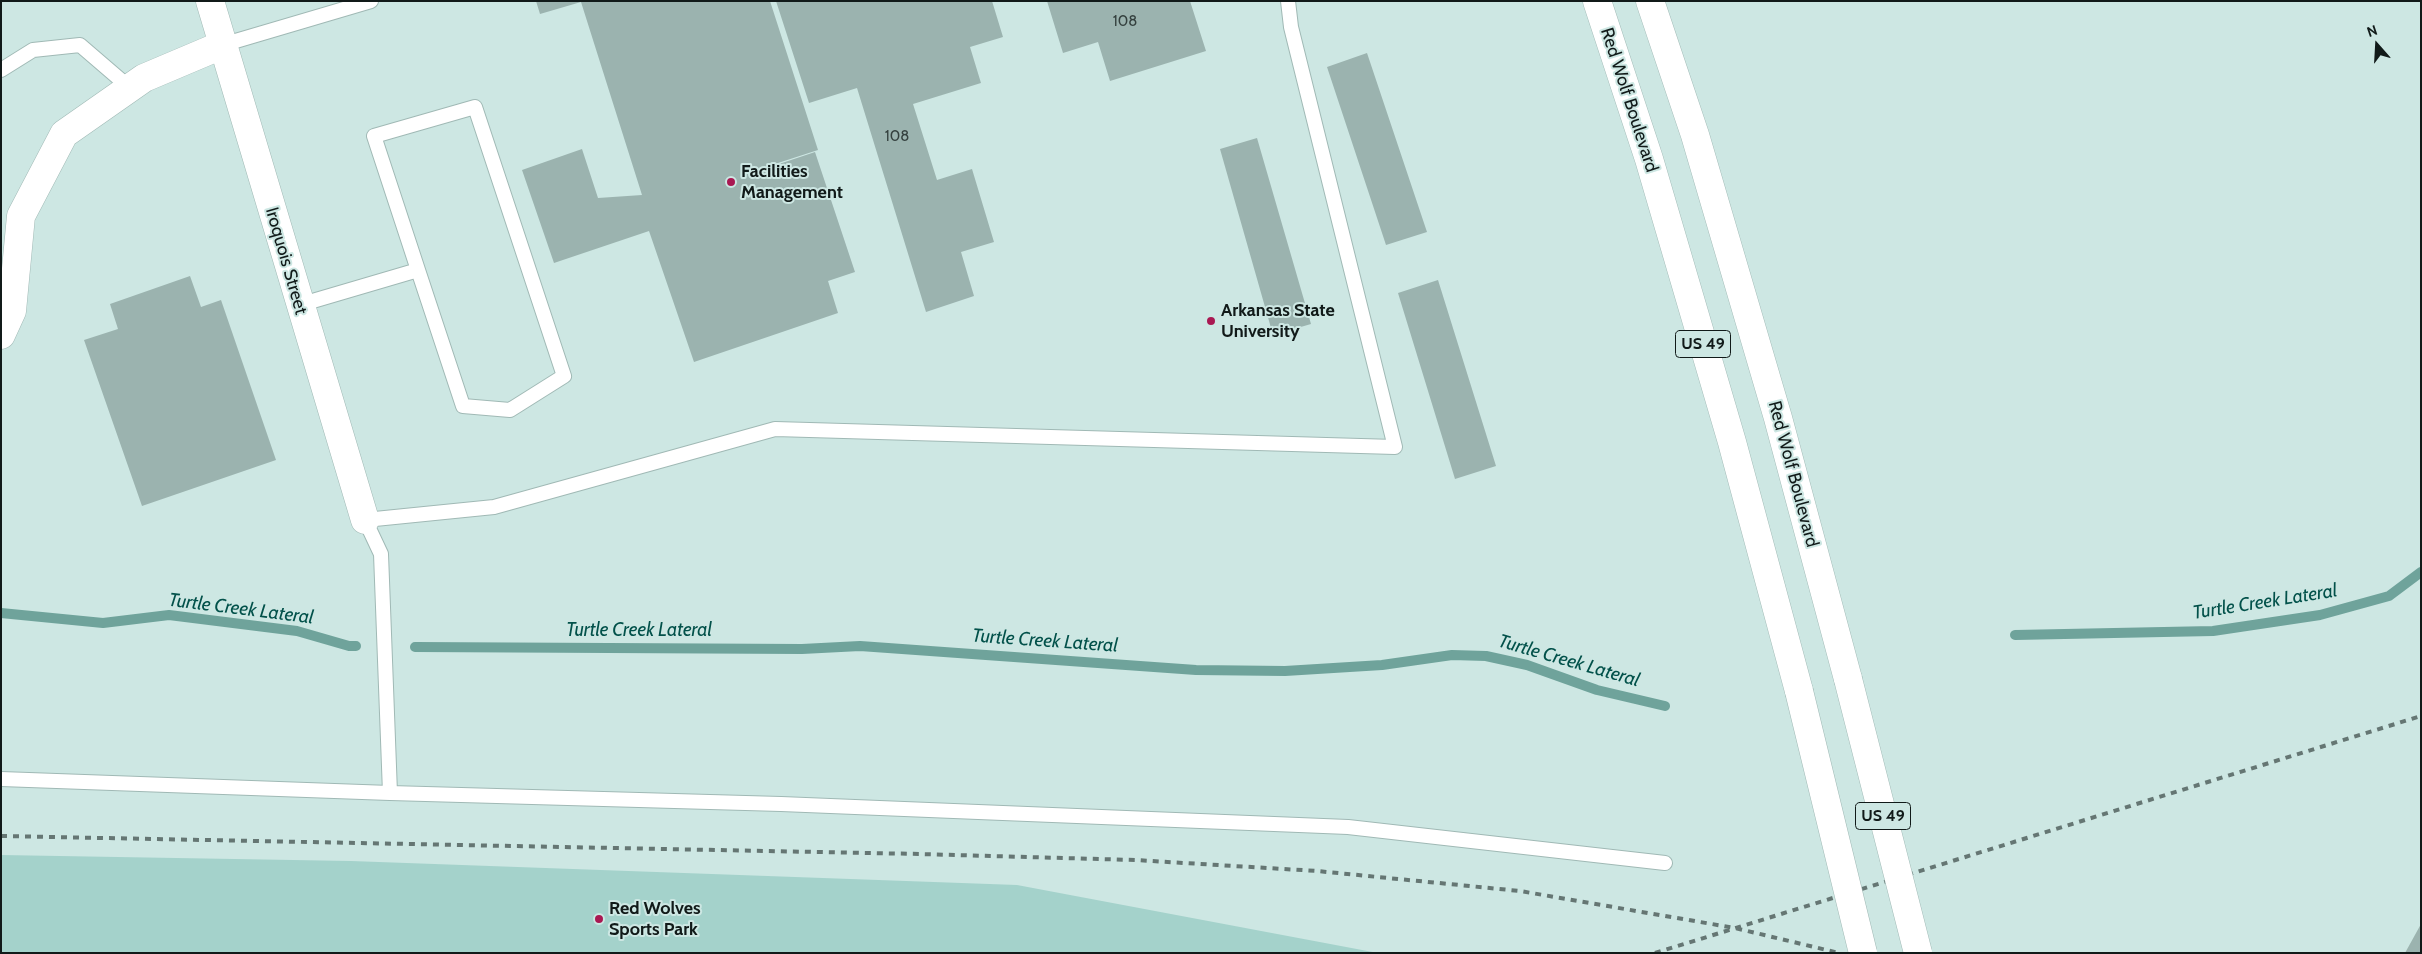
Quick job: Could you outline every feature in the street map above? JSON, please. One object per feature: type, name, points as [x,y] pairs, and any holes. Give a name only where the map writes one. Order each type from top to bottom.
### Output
[{"type":"main road","name":"Iroquois Street","points":[[210,1],[299,305],[365,520]]},
{"type":"main road","name":"Red Wolf Boulevard","points":[[1597,1],[1649,159],[1732,442],[1799,691],[1863,953]]},
{"type":"main road","name":"Red Wolf Boulevard","points":[[1650,1],[1694,135],[1778,418],[1848,679],[1918,953]]},
{"type":"main road","points":[[1,335],[12,310],[9,247],[21,216],[64,134],[137,83],[222,45]]},
{"type":"lane","points":[[222,45],[371,1]]},
{"type":"lane","points":[[390,793],[381,554],[365,520],[494,507],[775,428],[1395,446],[1291,27],[1288,1]]},
{"type":"lane","points":[[1,70],[33,50],[80,45],[137,83]]},
{"type":"lane","points":[[475,107],[564,376],[510,410],[464,406],[418,270],[374,136],[475,107]]},
{"type":"lane","points":[[299,305],[418,270]]},
{"type":"lane","points":[[1,779],[390,793],[781,804],[1348,827],[1665,863]]},
{"type":"green space","name":"Red Wolves Sports Park","points":[[1,855],[351,861],[1017,885],[1378,953],[1,953]]},
{"type":"building","name":"Facilities Management","points":[[536,1],[770,1],[818,150],[778,163],[815,152],[855,272],[828,281],[838,313],[694,362],[649,231],[554,263],[522,170],[582,149],[598,198],[642,195],[581,2],[540,14]]},
{"type":"building","name":"Facilities Management","points":[[776,1],[992,1],[1003,37],[970,47],[981,83],[913,104],[937,180],[972,169],[994,242],[961,252],[974,296],[926,312],[857,88],[809,103]]},
{"type":"building","points":[[1047,1],[1190,1],[1206,51],[1110,81],[1098,42],[1063,53]]},
{"type":"building","points":[[1367,53],[1427,232],[1386,245],[1327,67]]},
{"type":"building","points":[[1257,138],[1311,324],[1273,335],[1220,149]]},
{"type":"building","points":[[190,276],[201,307],[221,300],[276,460],[142,506],[84,340],[118,329],[110,304]]},
{"type":"building","points":[[1438,280],[1496,466],[1455,479],[1398,293]]},
{"type":"building","points":[[2421,924],[2421,953],[2405,953]]},
{"type":"waterway","name":"Turtle Creek Lateral","points":[[2015,635],[2213,631],[2320,615],[2389,596],[2421,572]]},
{"type":"waterway","name":"Turtle Creek Lateral","points":[[1,613],[103,623],[169,615],[297,631],[349,646],[356,646]]},
{"type":"waterway","name":"Turtle Creek Lateral","points":[[415,647],[802,649],[860,646],[1196,670],[1285,671],[1382,665],[1452,655],[1486,656],[1527,665],[1597,690],[1665,706]]},
{"type":"railway","points":[[1655,953],[2421,716]]},
{"type":"railway","points":[[1,836],[920,854],[1135,860],[1317,871],[1520,891],[1735,928],[1839,953]]},
{"type":"place","name":"Facilities Management","points":[[731,182]]},
{"type":"place","name":"Arkansas State University","points":[[1211,321]]},
{"type":"place","name":"Red Wolves Sports Park","points":[[599,919]]}]
